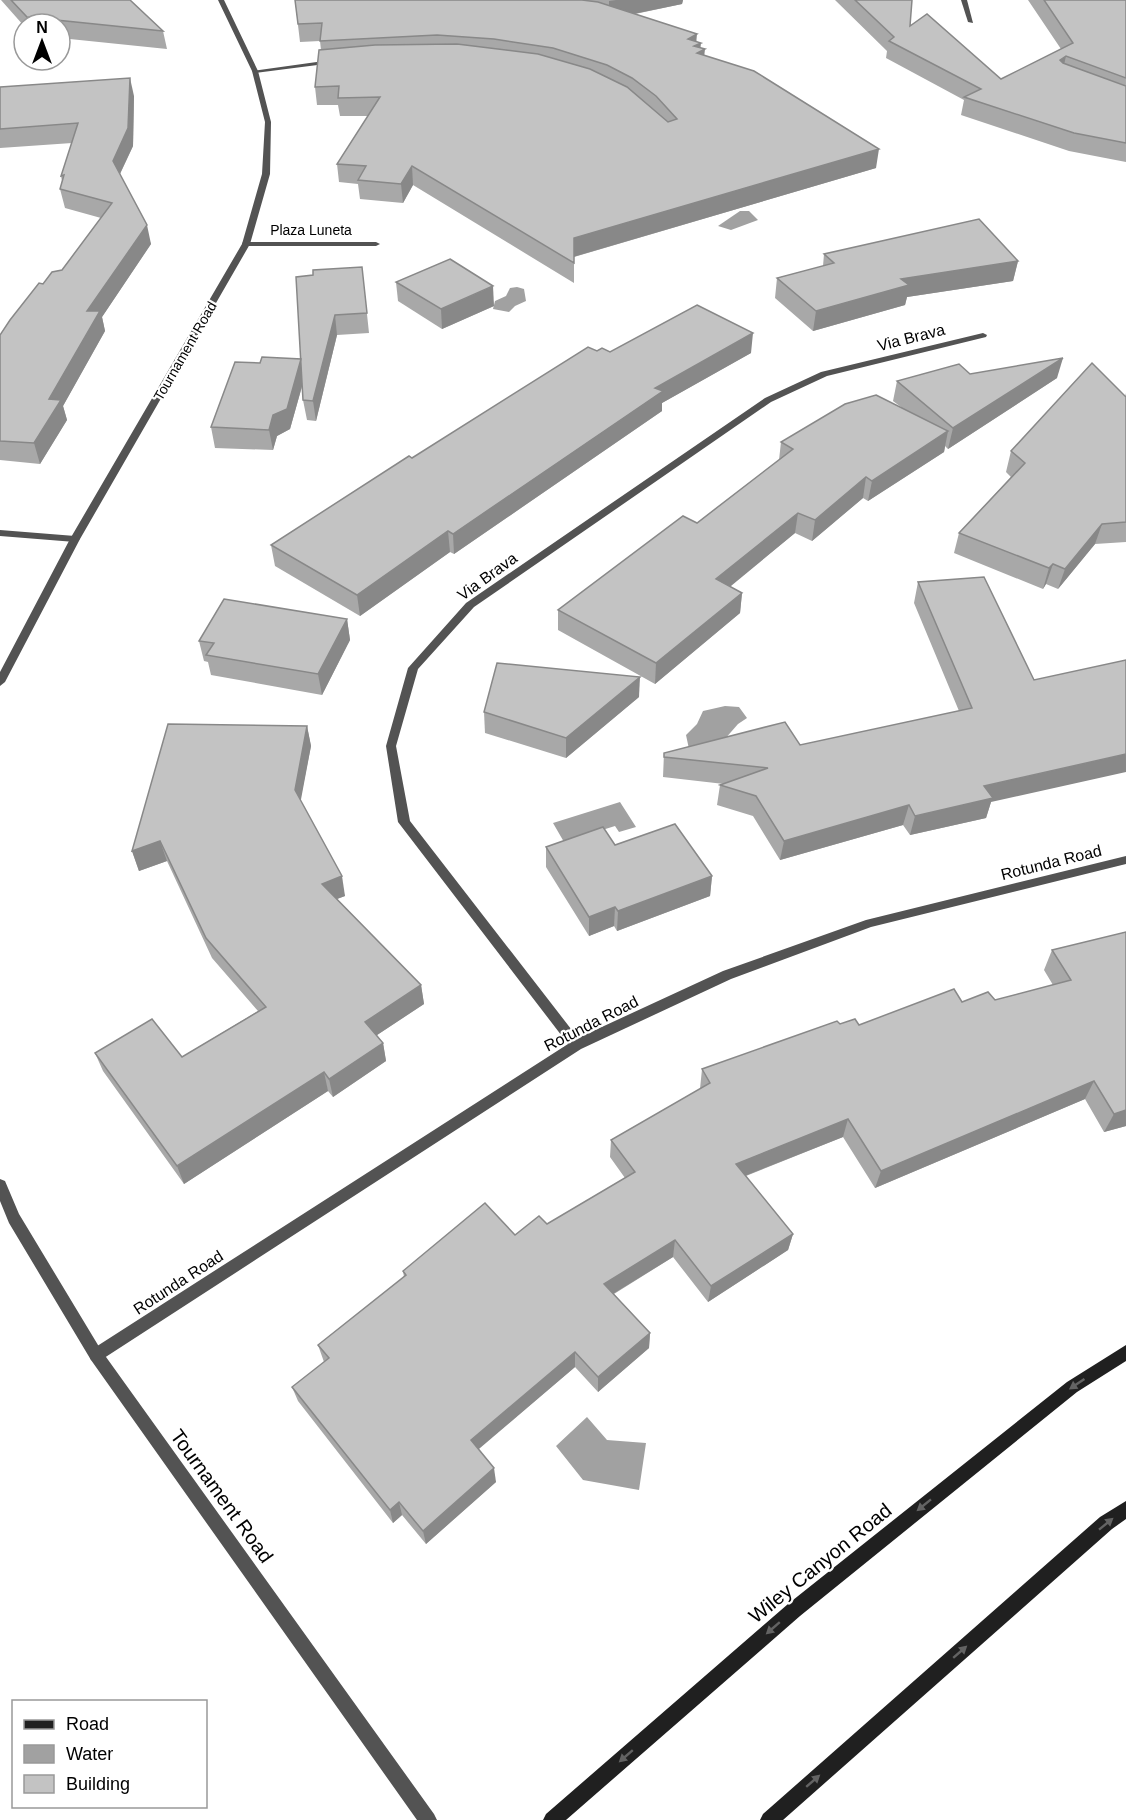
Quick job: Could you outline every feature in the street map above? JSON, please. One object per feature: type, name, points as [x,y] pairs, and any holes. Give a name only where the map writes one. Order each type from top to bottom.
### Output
[{"type":"main road","name":"Wiley Canyon Road","points":[[552,1820],[794,1610],[1072,1387],[1126,1352]]},
{"type":"main road","points":[[770,1820],[1106,1523],[1126,1509]]},
{"type":"street","name":"Tournament Road","points":[[0,682],[75,539],[246,244],[266,174],[268,123],[255,71],[221,0]]},
{"type":"street","points":[[964,0],[972,22]]},
{"type":"street","points":[[255,71],[340,61]]},
{"type":"street","name":"Plaza Luneta","points":[[246,244],[376,244]]},
{"type":"street","name":"Via Brava","points":[[576,1045],[404,822],[391,746],[412,668],[470,605],[768,400],[824,374],[982,335]]},
{"type":"street","points":[[0,533],[75,539]]},
{"type":"street","name":"Rotunda Road","points":[[96,1355],[576,1045],[727,975],[870,923],[1126,861]]},
{"type":"street","name":"Tournament Road","points":[[0,1185],[14,1218],[96,1355],[428,1820]]},
{"type":"water","points":[[740,211],[749,211],[758,220],[731,230],[718,226]]},
{"type":"water","points":[[510,288],[524,289],[526,301],[509,312],[493,309],[495,301],[506,296]]},
{"type":"water","points":[[725,706],[739,707],[747,718],[738,724],[724,740],[689,749],[686,735],[697,724],[703,711]]},
{"type":"water","points":[[620,802],[636,827],[619,832],[615,826],[564,842],[553,823]]},
{"type":"water","points":[[587,1417],[607,1440],[646,1443],[639,1490],[583,1480],[556,1446]]},
{"type":"building","points":[[11,0],[130,0],[163,31],[72,22],[72,12],[22,12]]},
{"type":"building","points":[[295,0],[582,0],[598,2],[697,34],[688,39],[701,43],[694,46],[705,49],[697,53],[754,71],[879,149],[574,238],[574,263],[412,166],[401,184],[358,180],[366,166],[337,164],[380,97],[338,98],[339,86],[315,87],[319,50],[375,45],[457,44],[538,54],[590,69],[627,87],[668,122],[677,119],[656,96],[632,78],[607,65],[553,48],[494,39],[437,35],[320,41],[322,23],[298,24]]},
{"type":"building","points":[[855,0],[912,0],[910,26],[927,14],[1001,79],[1073,43],[1044,0],[1126,0],[1126,78],[1066,56],[1060,60],[1126,86],[1126,143],[1074,133],[964,97],[981,89],[889,41],[894,37]]},
{"type":"building","points":[[130,78],[128,128],[113,161],[147,225],[87,311],[100,311],[49,399],[61,400],[34,443],[0,441],[0,335],[39,283],[43,284],[52,272],[62,270],[112,203],[60,189],[64,175],[61,176],[78,123],[0,129],[0,87]]},
{"type":"building","points":[[979,219],[1018,261],[901,279],[909,285],[816,311],[777,278],[834,263],[824,254]]},
{"type":"building","points":[[450,259],[493,286],[441,309],[396,282]]},
{"type":"building","points":[[362,267],[367,313],[335,315],[313,401],[303,400],[296,277],[313,275],[313,270]]},
{"type":"building","points":[[697,305],[753,333],[655,388],[663,391],[453,534],[448,531],[357,595],[271,545],[409,456],[412,458],[588,347],[597,351],[602,348],[610,352]]},
{"type":"building","points":[[262,357],[301,359],[287,409],[273,415],[269,430],[211,427],[235,362],[260,363]]},
{"type":"building","points":[[1063,358],[953,428],[897,381],[959,364],[970,374]]},
{"type":"building","points":[[1092,363],[1126,397],[1126,522],[1102,524],[1065,569],[1053,564],[1049,568],[959,533],[1025,463],[1011,451]]},
{"type":"building","points":[[876,395],[948,431],[872,481],[866,477],[815,520],[798,513],[716,579],[742,593],[656,663],[558,610],[683,516],[697,523],[793,449],[781,442],[845,404]]},
{"type":"building","points":[[984,577],[1034,680],[1126,660],[1126,754],[984,786],[993,798],[915,816],[909,805],[784,841],[756,796],[720,785],[768,768],[664,757],[664,753],[785,722],[800,745],[972,708],[918,582]]},
{"type":"building","points":[[224,599],[347,619],[318,674],[206,655],[214,643],[199,641]]},
{"type":"building","points":[[497,663],[640,677],[566,738],[484,712]]},
{"type":"building","points":[[168,724],[307,726],[295,790],[342,876],[322,884],[421,985],[365,1022],[383,1043],[329,1079],[324,1072],[177,1166],[95,1053],[152,1019],[182,1057],[266,1007],[206,938],[160,841],[132,851]]},
{"type":"building","points":[[675,824],[712,876],[618,911],[615,907],[589,917],[546,847],[603,827],[615,845]]},
{"type":"building","points":[[1126,932],[1126,1110],[1114,1114],[1094,1081],[881,1171],[848,1119],[736,1164],[793,1234],[711,1286],[675,1240],[604,1284],[650,1333],[598,1377],[575,1352],[471,1440],[494,1468],[423,1531],[399,1502],[390,1510],[292,1387],[329,1358],[318,1345],[406,1275],[403,1271],[485,1203],[515,1235],[539,1216],[547,1224],[635,1172],[611,1140],[710,1083],[702,1069],[837,1021],[840,1024],[855,1019],[859,1025],[954,989],[962,1002],[988,992],[995,1000],[1071,980],[1052,950]]}]
